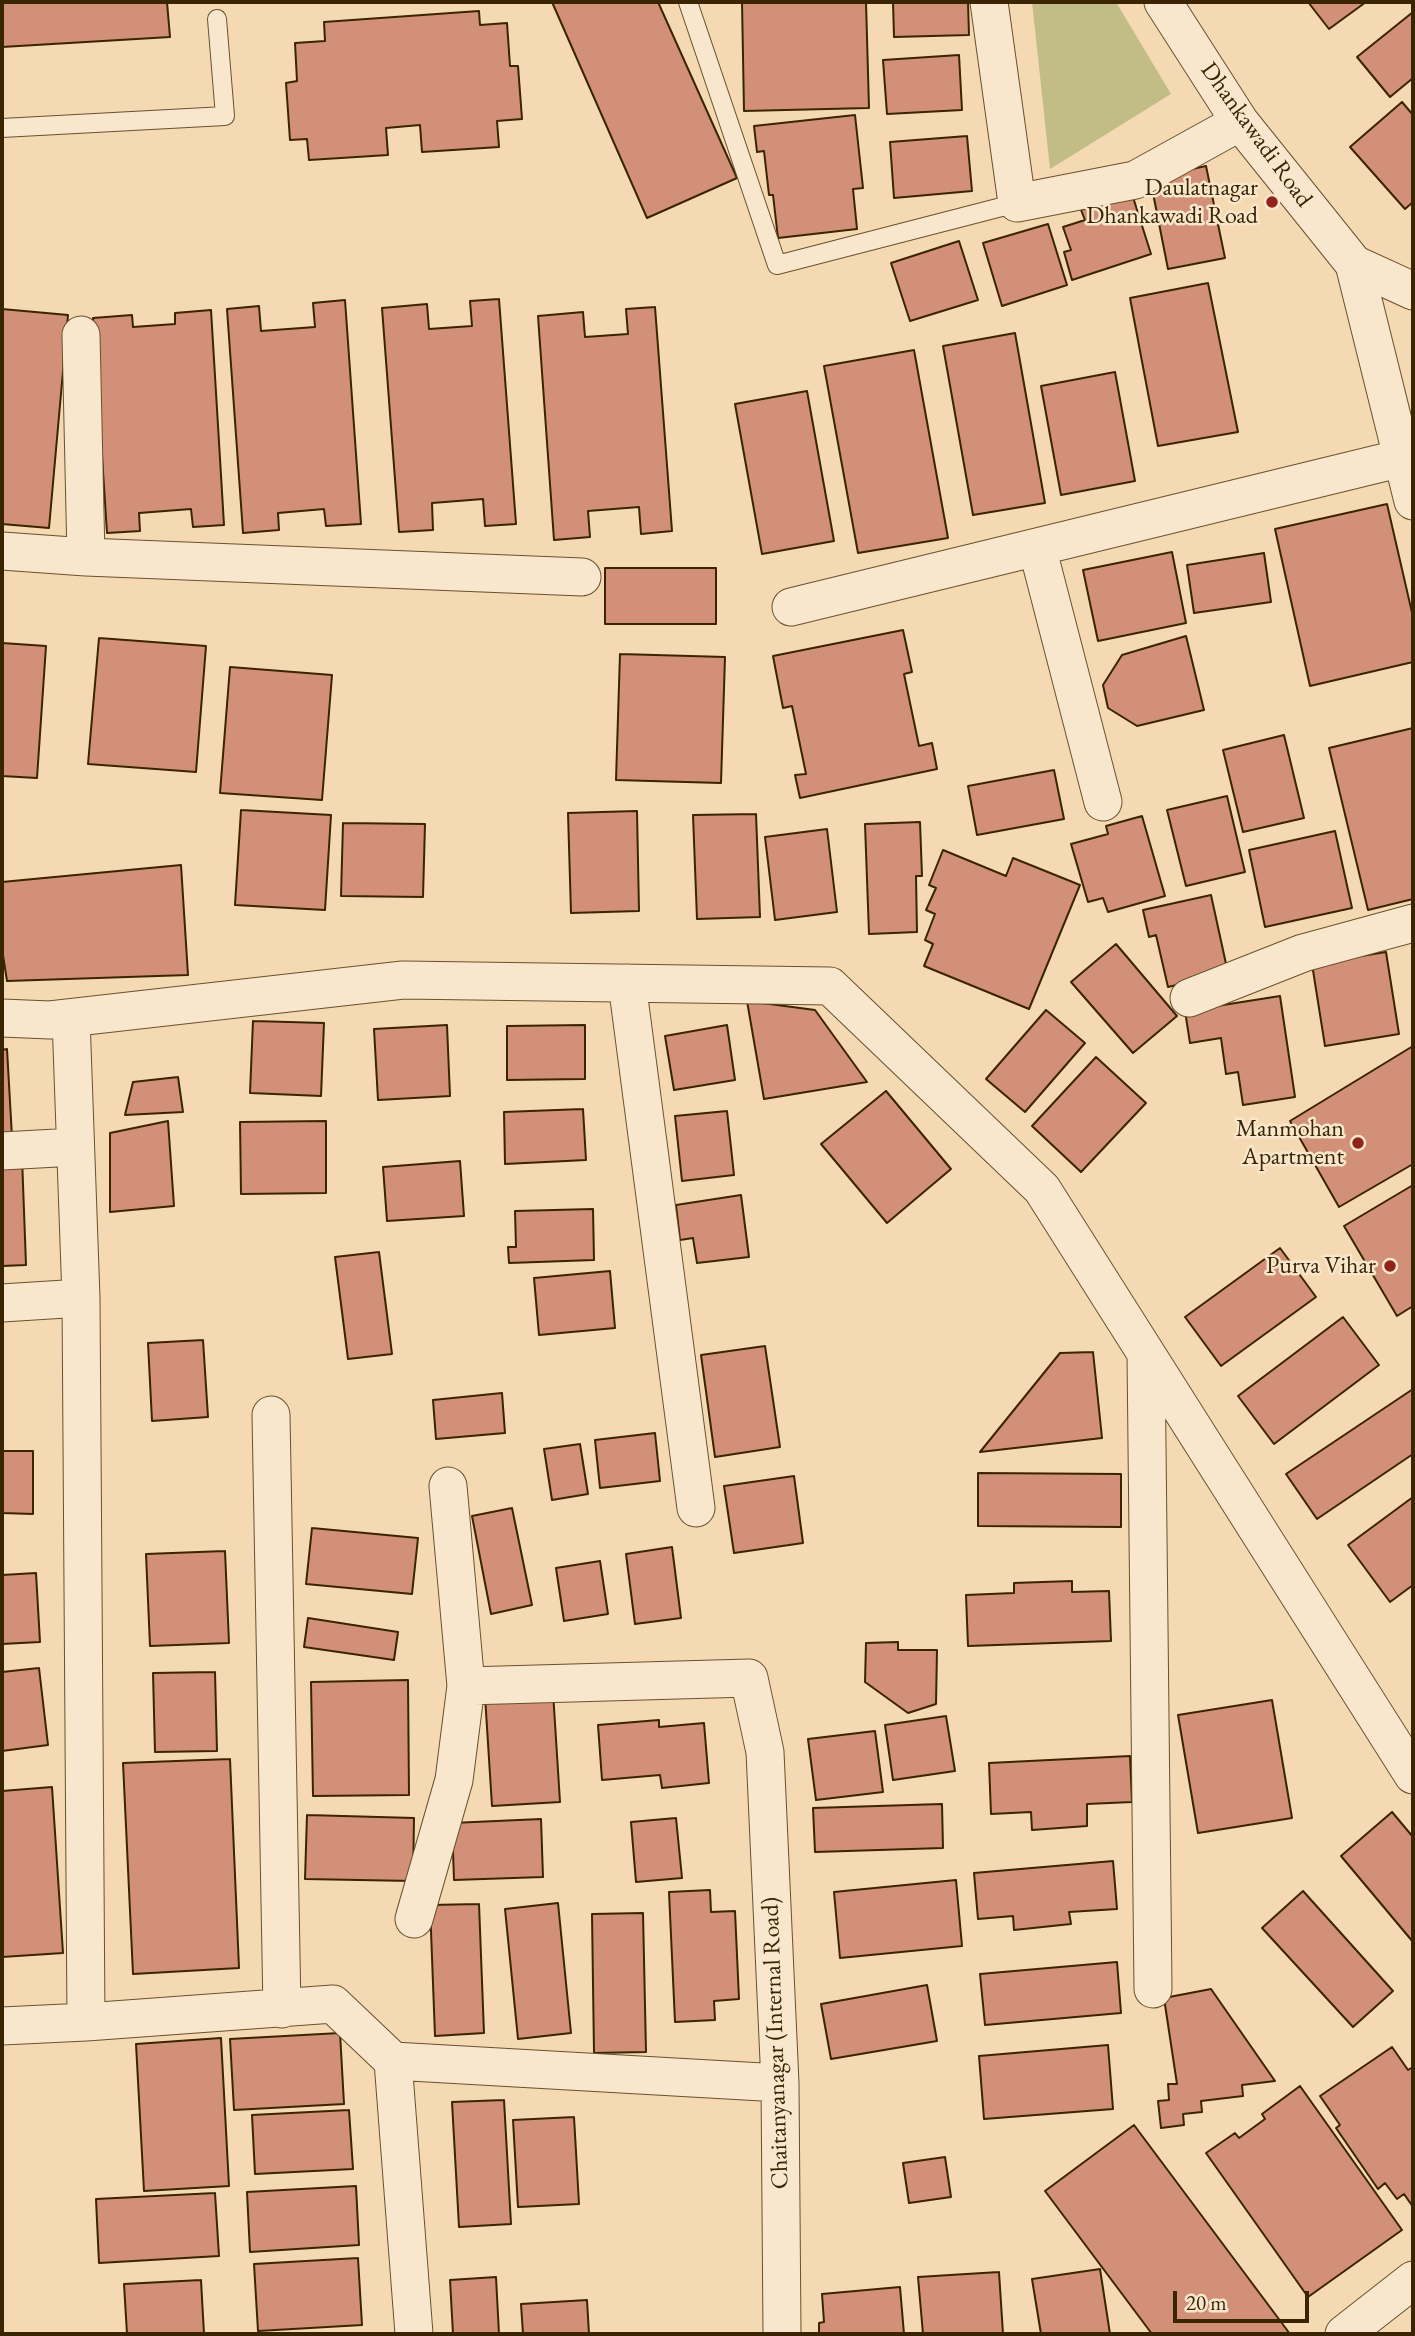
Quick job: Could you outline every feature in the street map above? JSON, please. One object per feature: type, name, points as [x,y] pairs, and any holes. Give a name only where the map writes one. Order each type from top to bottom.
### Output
[{"type":"street","points":[[989,2],[1017,203],[1135,180],[1240,122]]},
{"type":"street","name":"Dhankawadi Road","points":[[1163,2],[1240,122],[1354,264],[1413,501]]},
{"type":"street","name":"Dhankawadi Road","points":[[1354,264],[1413,291]]},
{"type":"street","points":[[81,335],[86,558]]},
{"type":"street","points":[[791,607],[1402,458]]},
{"type":"street","points":[[1037,547],[1103,802]]},
{"type":"street","points":[[2,551],[86,558],[582,577]]},
{"type":"street","points":[[1189,998],[1303,953],[1413,923]]},
{"type":"street","points":[[2,1017],[50,1020],[403,980],[830,986],[1042,1189],[1413,1775]]},
{"type":"street","points":[[627,983],[696,1508]]},
{"type":"street","points":[[71,1018],[81,1298],[86,2022]]},
{"type":"street","points":[[2,1152],[75,1147]]},
{"type":"street","points":[[2,1303],[81,1298]]},
{"type":"street","points":[[1146,1354],[1153,1989]]},
{"type":"street","points":[[271,1415],[282,2009]]},
{"type":"street","points":[[414,1919],[454,1780],[466,1686],[448,1486]]},
{"type":"street","name":"Chaitanyanagar (Internal Road)","points":[[466,1686],[749,1678],[765,1752],[780,2083],[782,2334]]},
{"type":"street","points":[[2,2026],[333,2004],[393,2062],[780,2083]]},
{"type":"street","points":[[393,2062],[414,2334]]},
{"type":"street","points":[[1344,2334],[1413,2280]]},
{"type":"lane","points":[[688,2],[777,265],[1017,203]]},
{"type":"lane","points":[[2,128],[225,116],[217,19]]},
{"type":"shaded area","points":[[1032,2],[1116,2],[1171,94],[1050,169]]},
{"type":"building","points":[[2,2],[167,2],[170,37],[2,47]]},
{"type":"building","points":[[552,2],[658,2],[737,178],[647,218]]},
{"type":"building","points":[[742,2],[866,2],[869,108],[744,111]]},
{"type":"building","points":[[893,2],[968,2],[969,35],[894,37]]},
{"type":"building","points":[[1308,2],[1366,2],[1329,29]]},
{"type":"building","points":[[479,11],[480,25],[507,23],[510,66],[518,66],[522,119],[497,121],[499,147],[422,152],[420,125],[386,128],[388,155],[309,160],[307,139],[290,140],[286,83],[297,81],[295,43],[325,41],[324,22]]},
{"type":"building","points":[[1413,12],[1413,78],[1390,97],[1357,57]]},
{"type":"building","points":[[959,55],[962,110],[887,114],[883,60]]},
{"type":"building","points":[[1402,102],[1413,115],[1413,202],[1405,209],[1350,147]]},
{"type":"building","points":[[855,115],[863,188],[853,189],[857,229],[778,238],[764,151],[757,152],[754,126]]},
{"type":"building","points":[[967,136],[972,191],[894,198],[890,142]]},
{"type":"building","points":[[1206,166],[1225,258],[1168,269],[1150,178]]},
{"type":"building","points":[[1132,194],[1151,254],[1072,280],[1064,252],[1071,250],[1063,227],[1085,220],[1081,210]]},
{"type":"building","points":[[1048,224],[1067,285],[1002,306],[983,243]]},
{"type":"building","points":[[959,241],[978,300],[910,321],[891,263]]},
{"type":"building","points":[[1208,283],[1238,432],[1158,446],[1130,298]]},
{"type":"building","points":[[499,299],[516,524],[485,526],[483,499],[432,503],[433,530],[399,532],[382,308],[427,304],[429,329],[472,326],[470,301]]},
{"type":"building","points":[[345,300],[361,524],[326,526],[324,509],[278,513],[279,530],[243,533],[227,309],[259,306],[261,331],[315,327],[313,303]]},
{"type":"building","points":[[655,307],[672,531],[641,534],[639,507],[588,511],[590,537],[554,540],[538,316],[583,312],[585,337],[628,334],[626,309]]},
{"type":"building","points":[[2,309],[68,315],[49,528],[2,524]]},
{"type":"building","points":[[211,310],[224,525],[193,527],[191,509],[139,513],[140,531],[107,533],[93,318],[132,315],[133,327],[175,324],[175,313]]},
{"type":"building","points":[[1015,333],[1045,503],[973,515],[943,346]]},
{"type":"building","points":[[914,350],[948,538],[858,553],[824,366]]},
{"type":"building","points":[[1115,372],[1135,481],[1061,495],[1041,386]]},
{"type":"building","points":[[807,391],[834,541],[762,554],[735,404]]},
{"type":"building","points":[[1387,504],[1413,617],[1413,662],[1310,686],[1275,529]]},
{"type":"building","points":[[1172,552],[1186,623],[1098,641],[1083,570]]},
{"type":"building","points":[[1264,553],[1271,602],[1194,613],[1187,565]]},
{"type":"building","points":[[605,568],[716,568],[716,624],[605,624]]},
{"type":"building","points":[[903,630],[912,672],[904,674],[919,746],[932,743],[937,769],[800,798],[795,775],[806,774],[792,706],[783,708],[773,656]]},
{"type":"building","points":[[1186,636],[1204,710],[1137,726],[1108,708],[1103,685],[1122,655]]},
{"type":"building","points":[[99,638],[206,646],[196,772],[88,764]]},
{"type":"building","points":[[2,643],[46,646],[37,778],[2,776]]},
{"type":"building","points":[[620,654],[725,657],[721,783],[616,780]]},
{"type":"building","points":[[230,667],[332,675],[322,800],[220,793]]},
{"type":"building","points":[[1413,728],[1413,899],[1368,910],[1329,748]]},
{"type":"building","points":[[1284,735],[1304,818],[1243,832],[1223,750]]},
{"type":"building","points":[[1054,770],[1064,819],[977,835],[968,786]]},
{"type":"building","points":[[1227,796],[1245,872],[1186,886],[1167,810]]},
{"type":"building","points":[[241,810],[331,815],[325,910],[235,905]]},
{"type":"building","points":[[637,811],[639,911],[571,913],[568,813]]},
{"type":"building","points":[[756,814],[760,917],[697,919],[693,815]]},
{"type":"building","points":[[1142,816],[1165,896],[1108,912],[1103,898],[1088,902],[1071,844],[1108,834],[1106,826]]},
{"type":"building","points":[[920,822],[922,876],[916,876],[917,932],[869,934],[865,824]]},
{"type":"building","points":[[343,823],[425,824],[423,897],[341,896]]},
{"type":"building","points":[[827,829],[837,912],[775,920],[765,837]]},
{"type":"building","points":[[1335,831],[1352,908],[1265,927],[1249,850]]},
{"type":"building","points":[[943,850],[1006,876],[1013,858],[1080,885],[1029,1009],[924,966],[933,944],[925,940],[935,914],[926,910],[936,888],[929,885]]},
{"type":"building","points":[[181,865],[188,975],[7,981],[2,949],[2,882]]},
{"type":"building","points":[[1211,895],[1228,973],[1168,987],[1156,935],[1149,937],[1143,910]]},
{"type":"building","points":[[1116,944],[1177,1016],[1133,1053],[1071,982]]},
{"type":"building","points":[[1386,952],[1399,1034],[1325,1046],[1312,964]]},
{"type":"building","points":[[1280,996],[1295,1097],[1243,1105],[1238,1072],[1226,1074],[1221,1038],[1190,1043],[1185,1011]]},
{"type":"building","points":[[747,1001],[815,1010],[867,1082],[764,1099]]},
{"type":"building","points":[[1046,1010],[1085,1043],[1025,1112],[986,1079]]},
{"type":"building","points":[[253,1021],[324,1023],[321,1096],[250,1093]]},
{"type":"building","points":[[447,1025],[450,1096],[378,1100],[374,1029]]},
{"type":"building","points":[[585,1025],[585,1079],[507,1080],[507,1026]]},
{"type":"building","points":[[727,1025],[735,1080],[674,1090],[665,1036]]},
{"type":"building","name":"Manmohan Apartment","points":[[1413,1046],[1413,1164],[1339,1207],[1290,1121]]},
{"type":"building","points":[[7,1049],[12,1137],[2,1137],[2,1050]]},
{"type":"building","points":[[1096,1057],[1146,1103],[1081,1172],[1032,1126]]},
{"type":"building","points":[[178,1077],[183,1112],[125,1115],[133,1082]]},
{"type":"building","points":[[886,1091],[951,1169],[887,1223],[821,1144]]},
{"type":"building","points":[[583,1109],[586,1160],[505,1164],[504,1112]]},
{"type":"building","points":[[727,1111],[734,1175],[682,1181],[675,1116]]},
{"type":"building","points":[[168,1121],[174,1206],[110,1212],[110,1133]]},
{"type":"building","points":[[326,1121],[326,1193],[241,1194],[240,1122]]},
{"type":"building","points":[[22,1157],[26,1265],[2,1266],[2,1158]]},
{"type":"building","points":[[460,1161],[464,1216],[387,1221],[383,1167]]},
{"type":"building","name":"Purva Vihar","points":[[1413,1185],[1413,1306],[1397,1316],[1344,1226]]},
{"type":"building","points":[[741,1195],[749,1257],[697,1263],[693,1238],[680,1240],[676,1205]]},
{"type":"building","points":[[593,1209],[594,1260],[509,1263],[508,1247],[516,1247],[515,1211]]},
{"type":"building","points":[[1280,1248],[1316,1297],[1221,1366],[1185,1317]]},
{"type":"building","points":[[379,1252],[392,1354],[348,1359],[335,1257]]},
{"type":"building","points":[[610,1271],[615,1328],[539,1335],[534,1278]]},
{"type":"building","points":[[1343,1317],[1379,1365],[1274,1444],[1238,1396]]},
{"type":"building","points":[[203,1340],[208,1417],[152,1421],[148,1343]]},
{"type":"building","points":[[765,1346],[780,1447],[715,1457],[701,1355]]},
{"type":"building","points":[[1093,1352],[1102,1438],[980,1452],[1060,1353]]},
{"type":"building","points":[[1413,1389],[1413,1454],[1317,1519],[1286,1474]]},
{"type":"building","points":[[502,1393],[505,1433],[436,1439],[433,1400]]},
{"type":"building","points":[[655,1433],[660,1481],[600,1488],[595,1440]]},
{"type":"building","points":[[580,1444],[588,1494],[552,1500],[544,1449]]},
{"type":"building","points":[[2,1451],[33,1451],[33,1514],[2,1513]]},
{"type":"building","points":[[978,1473],[1121,1474],[1121,1527],[978,1526]]},
{"type":"building","points":[[794,1476],[803,1543],[734,1553],[724,1486]]},
{"type":"building","points":[[1413,1497],[1413,1585],[1390,1602],[1348,1545]]},
{"type":"building","points":[[512,1508],[532,1605],[491,1614],[472,1516]]},
{"type":"building","points":[[312,1528],[418,1538],[412,1594],[306,1584]]},
{"type":"building","points":[[672,1547],[681,1618],[635,1624],[626,1554]]},
{"type":"building","points":[[225,1551],[229,1643],[150,1646],[146,1554]]},
{"type":"building","points":[[600,1561],[608,1614],[564,1621],[556,1568]]},
{"type":"building","points":[[36,1573],[40,1642],[2,1644],[2,1575]]},
{"type":"building","points":[[1072,1581],[1072,1592],[1109,1591],[1111,1641],[968,1646],[966,1595],[1014,1593],[1014,1583]]},
{"type":"building","points":[[308,1618],[398,1632],[394,1660],[304,1647]]},
{"type":"building","points":[[898,1642],[898,1650],[937,1650],[936,1704],[908,1713],[865,1682],[866,1643]]},
{"type":"building","points":[[39,1668],[48,1745],[2,1751],[2,1672]]},
{"type":"building","points":[[215,1672],[217,1751],[155,1752],[153,1673]]},
{"type":"building","points":[[408,1680],[409,1795],[313,1796],[311,1682]]},
{"type":"building","points":[[553,1692],[560,1802],[492,1806],[485,1696]]},
{"type":"building","points":[[1272,1700],[1292,1818],[1198,1833],[1178,1715]]},
{"type":"building","points":[[946,1716],[955,1771],[893,1780],[885,1725]]},
{"type":"building","points":[[659,1720],[659,1727],[704,1723],[709,1783],[662,1788],[660,1775],[602,1780],[598,1725]]},
{"type":"building","points":[[875,1731],[883,1792],[816,1800],[808,1739]]},
{"type":"building","points":[[1130,1756],[1132,1802],[1087,1804],[1087,1826],[1032,1830],[1031,1812],[991,1814],[989,1763]]},
{"type":"building","points":[[230,1759],[239,1968],[133,1974],[123,1763]]},
{"type":"building","points":[[52,1787],[63,1953],[2,1957],[2,1791]]},
{"type":"building","points":[[942,1804],[943,1848],[815,1852],[813,1808]]},
{"type":"building","points":[[1392,1812],[1413,1837],[1413,1942],[1341,1856]]},
{"type":"building","points":[[307,1815],[414,1818],[413,1881],[305,1879]]},
{"type":"building","points":[[676,1818],[682,1878],[636,1882],[631,1822]]},
{"type":"building","points":[[541,1819],[543,1877],[454,1880],[452,1823]]},
{"type":"building","points":[[1113,1861],[1117,1909],[1069,1912],[1071,1924],[1014,1930],[1013,1916],[978,1919],[974,1873]]},
{"type":"building","points":[[956,1880],[962,1946],[840,1958],[834,1892]]},
{"type":"building","points":[[710,1890],[711,1912],[735,1911],[739,1999],[714,2001],[715,2020],[675,2022],[669,1892]]},
{"type":"building","points":[[1303,1891],[1393,1991],[1353,2027],[1262,1928]]},
{"type":"building","points":[[558,1903],[571,2033],[518,2039],[505,1909]]},
{"type":"building","points":[[479,1904],[484,2033],[435,2036],[430,1905]]},
{"type":"building","points":[[643,1913],[646,2052],[594,2053],[592,1914]]},
{"type":"building","points":[[1117,1962],[1121,2013],[985,2025],[980,1974]]},
{"type":"building","points":[[927,1985],[937,2041],[831,2059],[821,2004]]},
{"type":"building","points":[[1211,1989],[1275,2081],[1242,2085],[1243,2096],[1201,2101],[1202,2112],[1183,2114],[1184,2125],[1161,2128],[1158,2101],[1169,2100],[1168,2084],[1177,2084],[1164,1998]]},
{"type":"building","points":[[340,2033],[344,2104],[234,2110],[230,2039]]},
{"type":"building","points":[[221,2038],[229,2186],[144,2191],[136,2044]]},
{"type":"building","points":[[1108,2045],[1113,2109],[984,2119],[979,2056]]},
{"type":"building","points":[[1392,2047],[1408,2070],[1413,2067],[1413,2207],[1404,2194],[1397,2199],[1385,2183],[1378,2189],[1336,2128],[1340,2125],[1320,2096]]},
{"type":"building","points":[[1300,2086],[1402,2230],[1308,2297],[1206,2153],[1235,2133],[1239,2138],[1265,2119],[1262,2114]]},
{"type":"building","points":[[504,2100],[511,2224],[459,2227],[452,2102]]},
{"type":"building","points":[[349,2110],[353,2169],[255,2174],[252,2115]]},
{"type":"building","points":[[574,2117],[579,2204],[518,2207],[513,2120]]},
{"type":"building","points":[[1134,2125],[1290,2334],[1152,2334],[1045,2191]]},
{"type":"building","points":[[945,2157],[951,2197],[909,2203],[903,2163]]},
{"type":"building","points":[[356,2186],[359,2245],[250,2252],[247,2192]]},
{"type":"building","points":[[215,2193],[219,2256],[99,2263],[96,2199]]},
{"type":"building","points":[[358,2258],[362,2325],[258,2331],[254,2264]]},
{"type":"building","points":[[1100,2269],[1110,2334],[1041,2334],[1032,2279]]},
{"type":"building","points":[[999,2272],[1003,2334],[923,2334],[918,2277]]},
{"type":"building","points":[[496,2277],[499,2334],[453,2334],[450,2280]]},
{"type":"building","points":[[201,2280],[204,2334],[127,2334],[124,2284]]},
{"type":"building","points":[[900,2287],[904,2334],[819,2334],[819,2323],[824,2322],[822,2294]]},
{"type":"building","points":[[587,2300],[589,2334],[523,2334],[521,2304]]},
{"type":"place","name":"Daulatnagar Dhankawadi Road","points":[[1272,202]]},
{"type":"place","name":"Manmohan Apartment","points":[[1358,1143]]},
{"type":"place","name":"Purva Vihar","points":[[1390,1266]]}]
